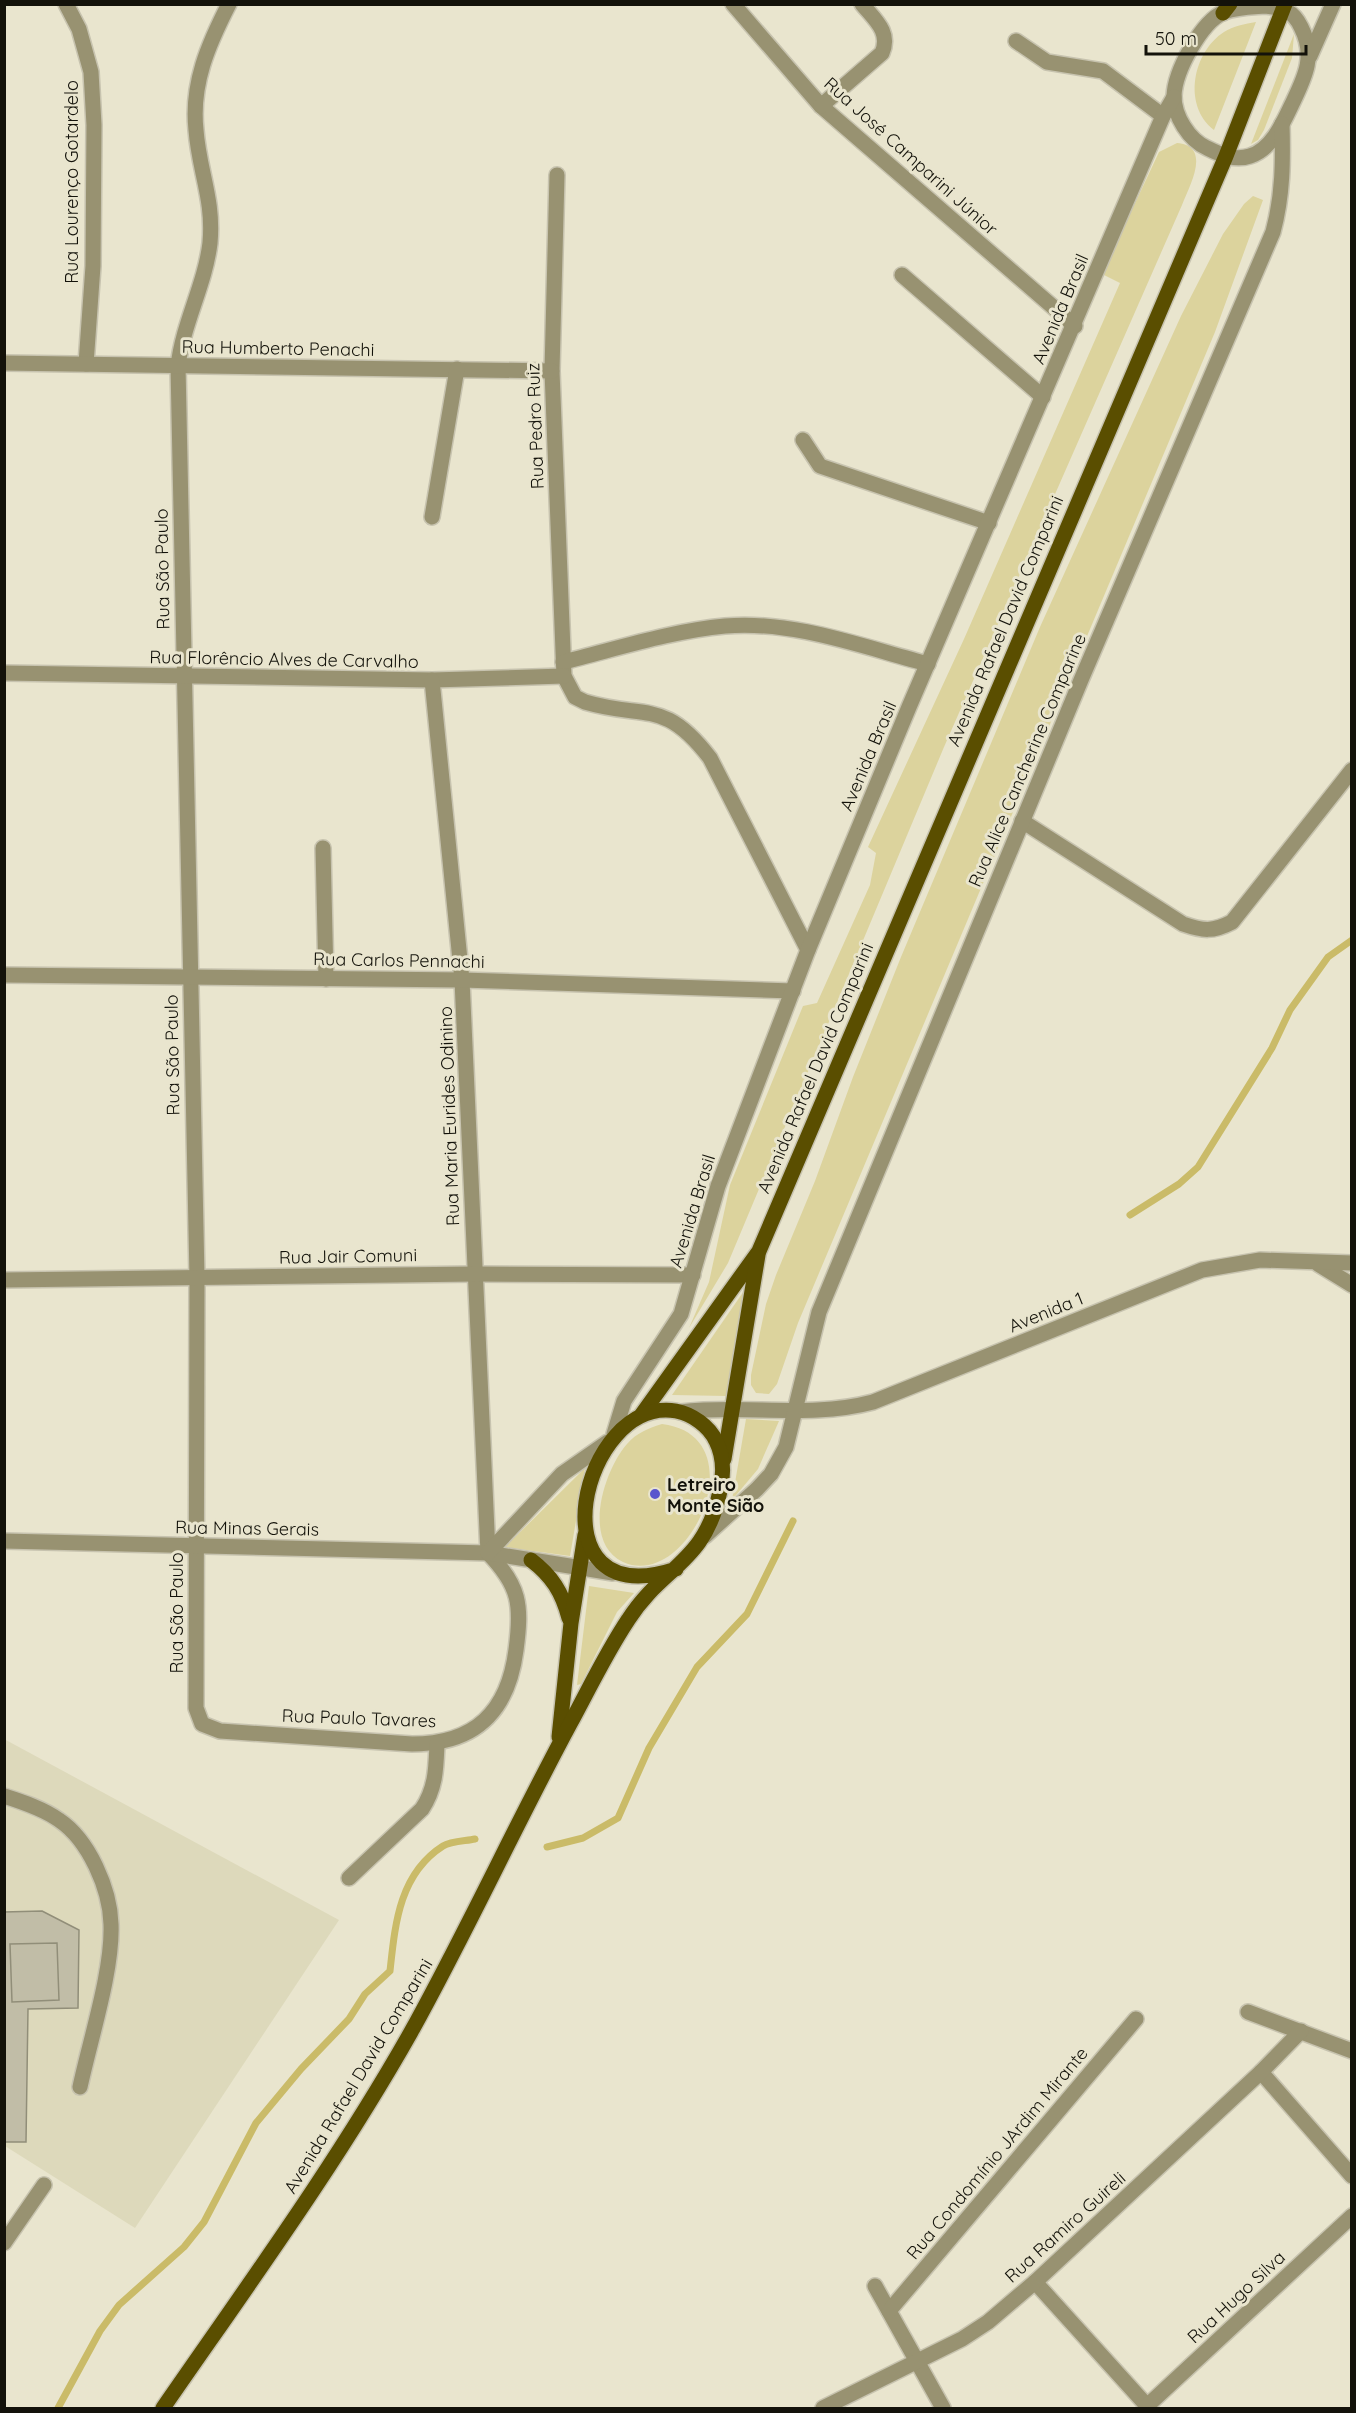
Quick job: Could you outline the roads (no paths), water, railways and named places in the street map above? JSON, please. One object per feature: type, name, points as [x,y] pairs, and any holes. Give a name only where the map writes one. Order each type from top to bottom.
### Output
[{"type":"main road","name":"Avenida Rafael David Comparini","points":[[558,1746],[571,1623],[585,1533],[588,1497],[611,1438],[642,1414],[759,1251],[1104,437],[1226,156],[1285,6]]},
{"type":"main road","name":"Avenida Rafael David Comparini","points":[[163,2409],[324,2174],[409,2036],[558,1746],[628,1619],[644,1598],[694,1552],[705,1536],[718,1500],[735,1408],[759,1251]]},
{"type":"main road","points":[[642,1414],[658,1411],[681,1412]]},
{"type":"main road","name":"Avenida Rafael David Comparini","points":[[681,1412],[698,1421],[715,1437],[723,1465]]},
{"type":"main road","name":"Avenida Rafael David Comparini","points":[[585,1533],[595,1558],[613,1573]]},
{"type":"main road","points":[[531,1560],[552,1579],[563,1596],[571,1623]]},
{"type":"main road","points":[[613,1573],[654,1576],[676,1569]]},
{"type":"street","name":"Rua Lourenço Gotardelo","points":[[66,4],[79,29],[91,72],[94,125],[93,266],[86,364]]},
{"type":"street","name":"Rua São Paulo","points":[[220,1731],[202,1724],[196,1708],[197,1278],[178,366],[184,335],[208,256],[210,241],[211,214],[196,131],[195,99],[201,68],[210,41],[229,4]]},
{"type":"street","name":"Rua José Camparini Júnior","points":[[733,4],[821,106],[1075,326]]},
{"type":"street","points":[[821,106],[882,52],[886,44],[884,32],[862,4]]},
{"type":"street","points":[[1174,97],[1180,118],[1189,134],[1204,147],[1226,156],[1240,158],[1265,148],[1282,124],[1306,74],[1310,57],[1334,4]]},
{"type":"street","points":[[1226,9],[1285,6],[1296,16],[1309,43],[1310,57]]},
{"type":"street","name":"Avenida Brasil","points":[[611,1438],[630,1390],[681,1314],[718,1186],[808,950],[988,523],[1075,326],[1163,116],[1174,97],[1177,81],[1187,56],[1204,29],[1226,9]]},
{"type":"street","points":[[1016,41],[1047,62],[1103,71],[1163,116]]},
{"type":"street","name":"Rua Alice Cancherine Comparine","points":[[705,1536],[771,1474],[786,1447],[819,1312],[1022,820],[1273,232],[1281,201],[1284,174],[1282,124]]},
{"type":"street","name":"Rua Pedro Ruiz","points":[[557,175],[552,371],[564,669]]},
{"type":"street","points":[[902,275],[1043,397]]},
{"type":"street","name":"Rua Humberto Penachi","points":[[4,363],[552,371]]},
{"type":"street","points":[[432,517],[457,369]]},
{"type":"street","points":[[803,440],[820,466],[988,523]]},
{"type":"street","name":"Rua Florêncio Alves de Carvalho","points":[[4,674],[432,680],[564,669],[693,631],[750,626],[813,634],[928,664]]},
{"type":"street","points":[[564,669],[574,697],[585,702],[658,714],[673,720],[693,737],[710,758],[808,950]]},
{"type":"street","name":"Rua Maria Eurides Odinino","points":[[432,680],[462,980],[488,1553]]},
{"type":"street","points":[[1022,820],[1183,924],[1202,931],[1217,929],[1232,922],[1352,770]]},
{"type":"street","points":[[323,848],[326,979]]},
{"type":"street","name":"Rua Carlos Pennachi","points":[[4,975],[190,979],[462,980],[793,991]]},
{"type":"street","name":"Avenida 1","points":[[681,1412],[735,1408],[796,1412],[831,1411],[873,1402],[1202,1270],[1260,1260],[1352,1263]]},
{"type":"street","name":"Avenida 1","points":[[1313,1261],[1344,1272],[1352,1285]]},
{"type":"street","name":"Rua Jair Comuni","points":[[4,1280],[475,1274],[693,1275]]},
{"type":"street","points":[[488,1553],[562,1474],[611,1438]]},
{"type":"street","name":"Rua Minas Gerais","points":[[4,1541],[488,1553],[613,1573]]},
{"type":"street","name":"Rua Paulo Tavares","points":[[220,1731],[437,1744],[459,1737],[483,1723],[501,1703],[513,1670],[518,1629],[515,1590],[506,1572],[488,1553]]},
{"type":"street","points":[[349,1878],[422,1809],[430,1797],[436,1777],[437,1744]]},
{"type":"street","points":[[4,1796],[60,1820],[89,1852],[106,1889],[111,1924],[108,1961],[80,2087]]},
{"type":"street","points":[[1248,2012],[1352,2052]]},
{"type":"street","name":"Rua Condomínio JArdim Mirante","points":[[889,2311],[1136,2019]]},
{"type":"street","name":"Rua Ramiro Guireli","points":[[824,2409],[918,2362],[988,2322],[1035,2282],[1261,2072],[1301,2031]]},
{"type":"street","points":[[1261,2072],[1352,2176]]},
{"type":"street","points":[[4,2243],[44,2185]]},
{"type":"street","name":"Rua Hugo Silva","points":[[1148,2408],[1352,2216]]},
{"type":"street","points":[[1035,2282],[1148,2408]]},
{"type":"street","points":[[875,2286],[943,2409]]},
{"type":"waterway","points":[[1130,1215],[1179,1184],[1198,1167],[1272,1048],[1290,1010],[1328,957],[1352,940]]},
{"type":"waterway","points":[[547,1847],[583,1838],[618,1818],[649,1748],[697,1667],[747,1614],[793,1521]]},
{"type":"waterway","points":[[58,2408],[100,2331],[119,2305],[184,2247],[204,2222],[256,2123],[301,2069],[349,2019],[365,1994],[390,1971],[397,1919],[408,1886],[417,1871],[428,1858],[446,1844],[475,1839]]},
{"type":"place","name":"Letreiro Monte Sião","points":[[655,1494]]}]
